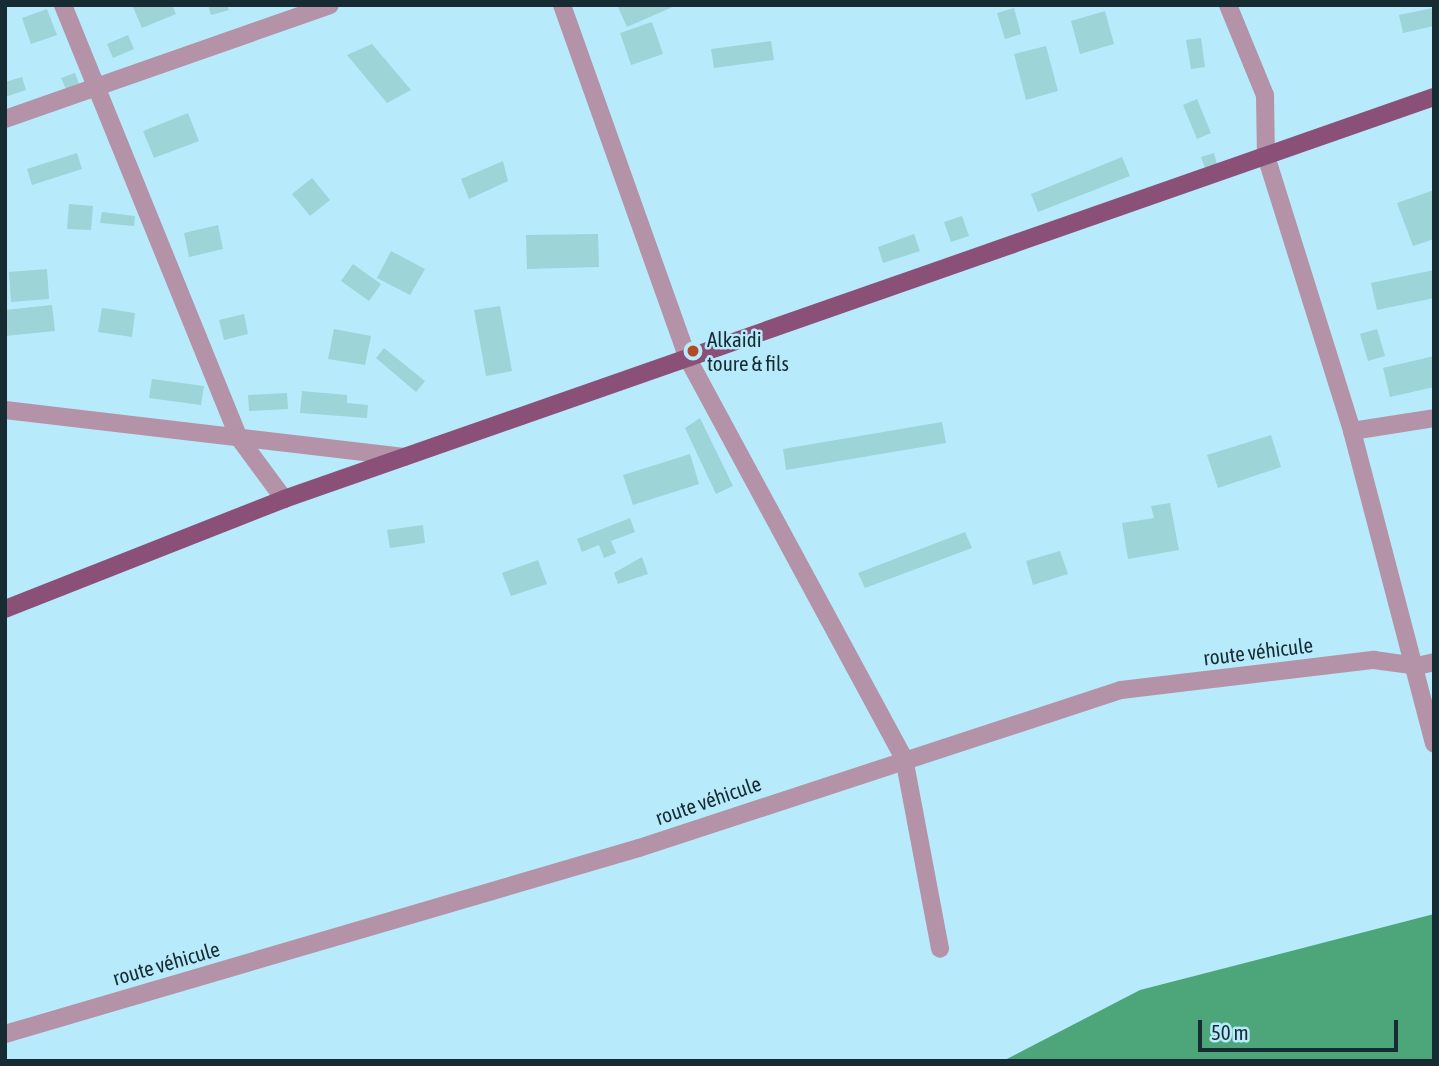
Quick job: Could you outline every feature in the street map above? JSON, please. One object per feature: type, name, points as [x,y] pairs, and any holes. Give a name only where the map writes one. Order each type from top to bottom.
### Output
[{"type":"main road","points":[[5,608],[284,499],[1434,97]]},
{"type":"street","points":[[63,5],[239,438],[284,499]]},
{"type":"street","points":[[5,119],[331,5]]},
{"type":"street","points":[[562,5],[688,359],[904,758],[940,949]]},
{"type":"street","points":[[1228,5],[1265,95],[1266,156],[1425,664],[1434,743]]},
{"type":"street","points":[[5,410],[404,457]]},
{"type":"street","points":[[1352,432],[1434,418]]},
{"type":"street","name":"route véhicule","points":[[5,1034],[639,848],[904,758],[1121,690],[1374,660],[1425,664]]},
{"type":"shaded area","points":[[1434,914],[1434,1061],[1003,1061],[1140,990]]},
{"type":"building","points":[[132,5],[172,5],[176,14],[142,28]]},
{"type":"building","points":[[208,5],[227,5],[229,10],[211,15]]},
{"type":"building","points":[[617,5],[677,5],[627,27]]},
{"type":"building","points":[[1014,8],[1021,34],[1005,39],[997,13]]},
{"type":"building","points":[[1433,8],[1434,26],[1403,33],[1399,15]]},
{"type":"building","points":[[47,9],[57,35],[31,44],[22,18]]},
{"type":"building","points":[[1105,11],[1114,44],[1080,54],[1071,21]]},
{"type":"building","points":[[652,22],[663,54],[631,65],[620,33]]},
{"type":"building","points":[[128,35],[134,49],[113,58],[107,44]]},
{"type":"building","points":[[1201,38],[1205,67],[1191,69],[1186,40]]},
{"type":"building","points":[[771,41],[774,60],[714,68],[711,49]]},
{"type":"building","points":[[372,44],[411,90],[387,103],[347,55]]},
{"type":"building","points":[[1046,46],[1058,91],[1026,100],[1014,54]]},
{"type":"building","points":[[75,73],[79,84],[66,89],[61,78]]},
{"type":"building","points":[[22,77],[26,90],[5,97],[5,82]]},
{"type":"building","points":[[1197,99],[1211,133],[1197,139],[1183,105]]},
{"type":"building","points":[[188,113],[199,141],[154,158],[143,131]]},
{"type":"building","points":[[77,153],[82,169],[32,185],[27,169]]},
{"type":"building","points":[[1214,153],[1217,164],[1205,168],[1201,157]]},
{"type":"building","points":[[1122,157],[1130,176],[1038,212],[1031,194]]},
{"type":"building","points":[[503,161],[508,181],[469,199],[461,179]]},
{"type":"building","points":[[312,178],[330,200],[310,216],[292,194]]},
{"type":"building","points":[[1434,190],[1434,239],[1413,246],[1397,203]]},
{"type":"building","points":[[69,204],[93,206],[91,230],[67,229]]},
{"type":"building","points":[[102,212],[135,216],[134,226],[100,223]]},
{"type":"building","points":[[962,216],[969,236],[951,242],[944,222]]},
{"type":"building","points":[[218,225],[223,249],[189,257],[184,233]]},
{"type":"building","points":[[598,234],[599,267],[527,269],[526,235]]},
{"type":"building","points":[[914,234],[920,251],[883,263],[878,247]]},
{"type":"building","points":[[391,251],[425,269],[410,295],[377,278]]},
{"type":"building","points":[[353,264],[381,284],[369,301],[341,281]]},
{"type":"building","points":[[47,269],[49,299],[11,302],[9,272]]},
{"type":"building","points":[[1434,270],[1434,298],[1377,310],[1371,283]]},
{"type":"building","points":[[52,305],[55,331],[5,336],[5,310]]},
{"type":"building","points":[[500,306],[512,371],[486,376],[474,310]]},
{"type":"building","points":[[102,308],[135,313],[132,337],[98,332]]},
{"type":"building","points":[[244,314],[248,334],[224,340],[219,320]]},
{"type":"building","points":[[334,329],[371,336],[365,365],[328,359]]},
{"type":"building","points":[[1377,329],[1385,356],[1368,361],[1360,334]]},
{"type":"building","points":[[384,348],[425,381],[416,392],[376,358]]},
{"type":"building","points":[[1434,356],[1434,387],[1390,397],[1383,368]]},
{"type":"building","points":[[152,379],[204,386],[201,405],[149,398]]},
{"type":"building","points":[[302,391],[347,395],[347,403],[368,405],[367,418],[300,413]]},
{"type":"building","points":[[287,393],[288,409],[249,411],[248,395]]},
{"type":"building","points":[[700,418],[733,486],[716,494],[685,428]]},
{"type":"building","points":[[942,422],[946,443],[786,470],[783,449]]},
{"type":"building","points":[[1271,435],[1281,467],[1218,488],[1207,455]]},
{"type":"building","points":[[690,454],[699,484],[633,505],[623,475]]},
{"type":"building","points":[[1170,503],[1179,550],[1128,559],[1122,523],[1154,518],[1151,506]]},
{"type":"building","points":[[630,518],[635,532],[611,541],[616,553],[604,558],[599,545],[582,552],[577,539]]},
{"type":"building","points":[[423,525],[425,543],[390,548],[387,530]]},
{"type":"building","points":[[965,532],[972,548],[865,588],[858,573]]},
{"type":"building","points":[[1060,551],[1068,574],[1033,585],[1026,561]]},
{"type":"building","points":[[642,557],[648,574],[618,584],[614,573]]},
{"type":"building","points":[[538,560],[547,584],[511,596],[502,573]]},
{"type":"place","name":"Alkaidi toure & fils","points":[[693,351]]}]
